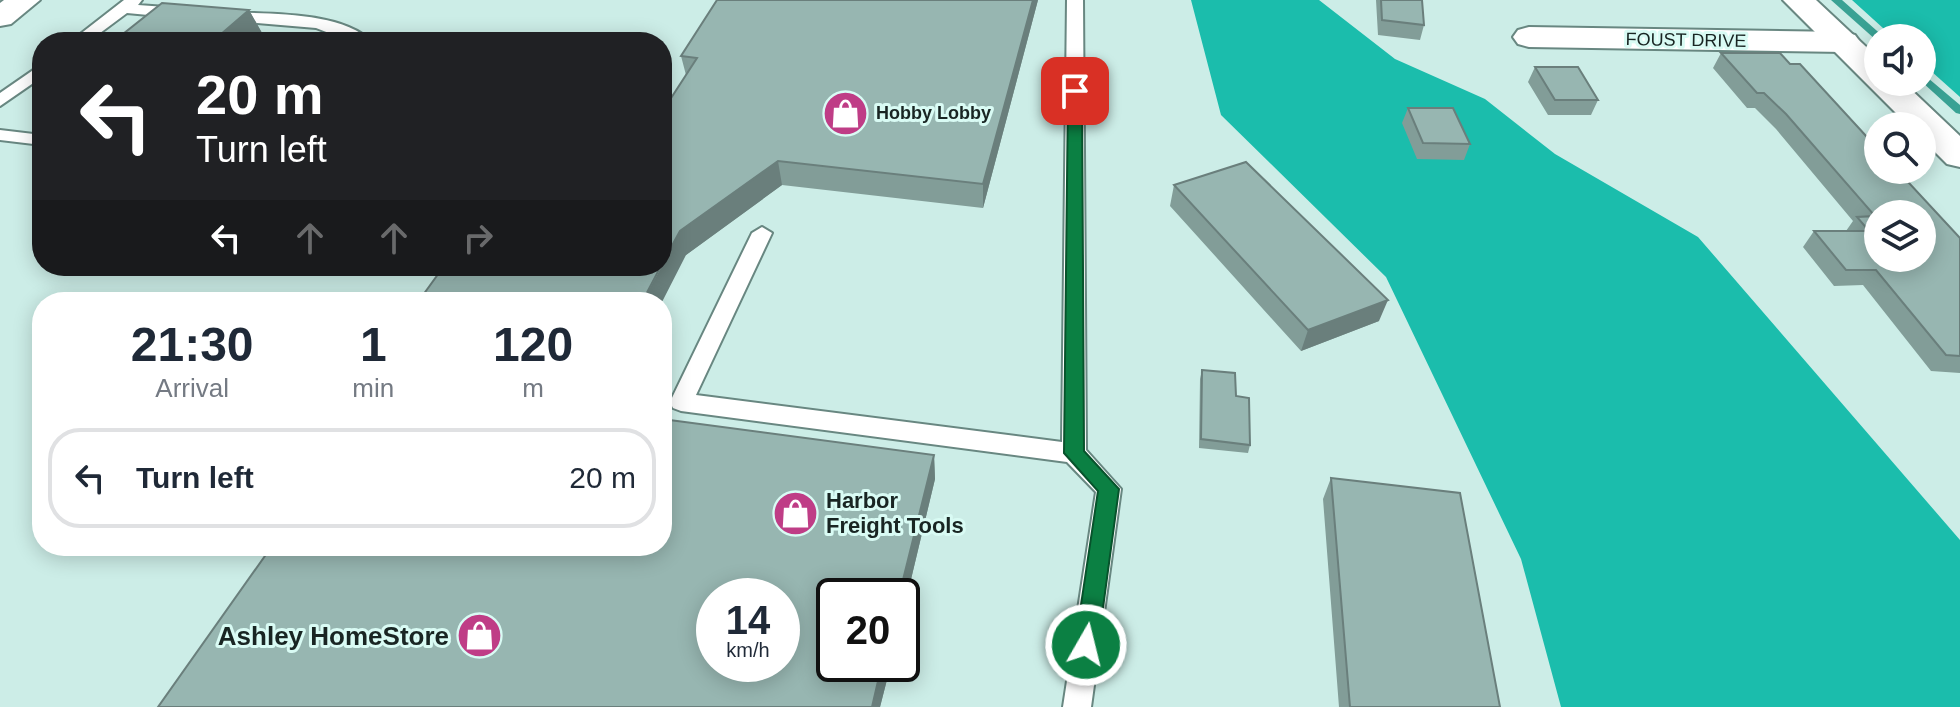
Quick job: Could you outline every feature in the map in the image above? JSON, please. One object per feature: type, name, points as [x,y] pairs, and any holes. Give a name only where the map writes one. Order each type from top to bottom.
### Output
[{"type":"main road","points":[[0,17],[25,0]]},
{"type":"main road","points":[[1798,0],[1864,62]]},
{"type":"main road","name":"FOUST DRIVE","points":[[1529,37],[1844,42]]},
{"type":"main road","points":[[1898,96],[1960,156]]},
{"type":"lane","points":[[1074,453],[1075,0]]},
{"type":"lane","points":[[91,32],[129,4],[313,24],[350,32]]},
{"type":"lane","points":[[0,101],[32,77]]},
{"type":"lane","points":[[0,135],[32,139]]},
{"type":"lane","points":[[762,233],[681,402],[1074,453],[1109,489],[1077,707]]},
{"type":"green space","points":[[1191,0],[1319,0],[1395,59],[1485,99],[1555,154],[1698,237],[1960,540],[1960,707],[1561,707],[1521,559],[1386,277],[1221,115]]},
{"type":"green space","points":[[1852,0],[1960,0],[1960,97],[1936,76],[1936,24],[1879,24]]},
{"type":"building","name":"Hobby Lobby","points":[[717,0],[1033,0],[983,184],[778,161],[680,231],[672,246],[672,97],[697,58],[681,56]]},
{"type":"building","points":[[1381,0],[1422,0],[1424,25],[1382,20]]},
{"type":"building","points":[[162,3],[249,10],[223,32],[126,32]]},
{"type":"building","points":[[1721,53],[1780,53],[1790,64],[1800,64],[1864,134],[1864,184],[1910,184],[1925,200],[1864,200],[1864,203],[1764,93],[1757,93]]},
{"type":"building","points":[[1535,67],[1578,67],[1598,100],[1555,100]]},
{"type":"building","points":[[1408,108],[1453,108],[1470,144],[1423,143]]},
{"type":"building","points":[[1246,162],[1388,300],[1308,330],[1174,185]]},
{"type":"building","points":[[1936,212],[1960,238],[1960,356],[1946,355],[1878,272],[1936,272]]},
{"type":"building","points":[[1814,231],[1864,231],[1864,270],[1846,270]]},
{"type":"building","points":[[437,276],[656,276],[647,292],[425,292]]},
{"type":"building","points":[[1202,370],[1235,373],[1236,396],[1249,398],[1250,445],[1201,439]]},
{"type":"building","points":[[672,420],[934,455],[903,578],[816,578],[816,682],[878,682],[872,707],[158,707],[265,556],[672,556]]},
{"type":"building","points":[[1331,478],[1460,493],[1500,707],[1350,707]]},
{"type":"waterway","points":[[1836,0],[1864,24]]},
{"type":"waterway","points":[[1936,89],[1960,111]]},
{"type":"place","name":"Hobby Lobby","points":[[845,113]]},
{"type":"place","name":"Harbor Freight Tools","points":[[795,513]]},
{"type":"place","name":"Ashley HomeStore","points":[[480,636]]},
{"type":"route","points":[[1075,91],[1074,453],[1109,489],[1086,645]]}]
